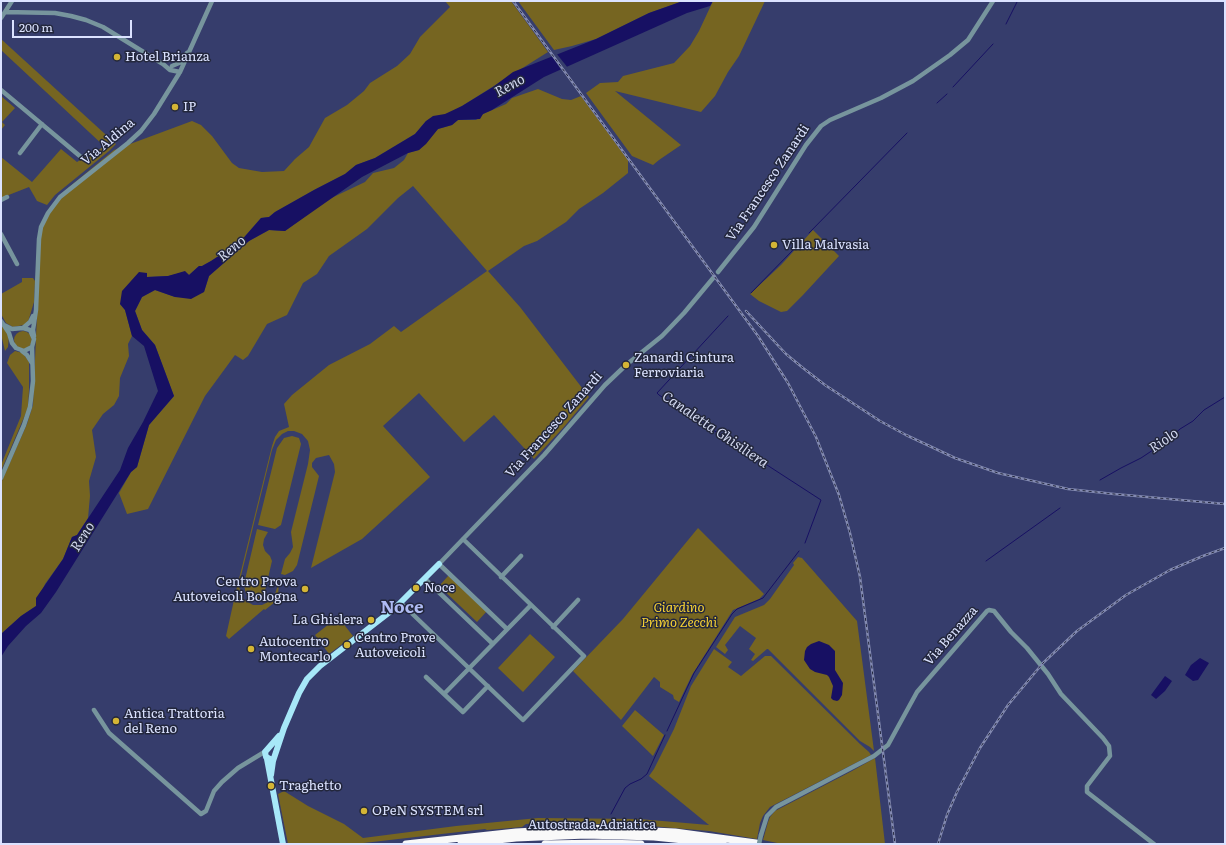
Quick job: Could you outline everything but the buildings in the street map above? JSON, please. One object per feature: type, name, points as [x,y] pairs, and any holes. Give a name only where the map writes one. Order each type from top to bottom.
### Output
[{"type":"highway","points":[[406,844],[508,832],[588,828],[669,832],[721,837],[758,844]]},
{"type":"highway","name":"Autostrada Adriatica","points":[[461,844],[516,838],[586,835],[660,837],[723,844]]},
{"type":"highway","name":"Autostrada Adriatica","points":[[545,844],[641,844]]},
{"type":"main road","name":"Via Francesco Zanardi","points":[[271,775],[275,755],[284,728],[298,693],[310,676],[401,603],[439,564]]},
{"type":"main road","name":"Via Francesco Zanardi","points":[[283,844],[272,790],[267,754],[284,728]]},
{"type":"main road","points":[[273,750],[275,755],[272,759],[267,754],[273,750]]},
{"type":"street","points":[[1,18],[12,1]]},
{"type":"street","name":"Via Aldina","points":[[34,336],[33,330],[39,239],[44,222],[51,207],[66,191],[114,155],[141,131],[170,90],[180,72],[212,1]]},
{"type":"street","name":"Via Francesco Zanardi","points":[[718,272],[754,227],[806,145],[821,126],[830,120],[881,98],[913,81],[950,55],[968,40],[993,1]]},
{"type":"street","points":[[5,12],[55,13],[79,18],[103,27],[163,64],[180,72]]},
{"type":"street","points":[[172,68],[178,64],[195,41]]},
{"type":"street","points":[[170,90],[173,81],[172,68]]},
{"type":"street","points":[[1,90],[81,157]]},
{"type":"street","points":[[20,153],[42,124]]},
{"type":"street","points":[[1,200],[7,197]]},
{"type":"street","points":[[1,234],[17,264]]},
{"type":"street","name":"Via Francesco Zanardi","points":[[439,564],[544,455],[605,385],[666,332],[684,314],[714,277]]},
{"type":"street","name":"Via Aldina","points":[[22,328],[32,319],[36,301]]},
{"type":"street","points":[[1,478],[28,416],[32,396],[32,347],[34,342],[34,336],[30,330],[22,328],[12,329],[2,323]]},
{"type":"street","points":[[2,323],[12,339],[14,346],[27,355],[32,364]]},
{"type":"street","points":[[12,339],[15,331],[22,328]]},
{"type":"street","points":[[22,351],[32,347]]},
{"type":"street","points":[[401,603],[523,720],[584,656],[462,539]]},
{"type":"street","points":[[501,577],[521,556]]},
{"type":"street","points":[[439,564],[507,630]]},
{"type":"street","points":[[425,579],[493,644]]},
{"type":"street","points":[[553,627],[578,600]]},
{"type":"street","points":[[444,694],[531,606]]},
{"type":"street","name":"Via Benazza","points":[[758,844],[767,816],[776,806],[874,756],[888,745],[917,692],[989,610],[994,611],[1011,632],[1027,648],[1048,674],[1060,694],[1109,746],[1110,756],[1087,786],[1087,792],[1154,844]]},
{"type":"street","points":[[426,677],[463,712],[488,686]]},
{"type":"street","points":[[94,710],[109,734],[201,814],[205,813],[214,791],[222,782],[238,768],[255,758],[267,754]]},
{"type":"green space","points":[[445,1],[511,1],[548,52],[452,112],[426,121],[415,134],[375,158],[356,165],[345,174],[275,212],[269,217],[261,218],[240,242],[211,261],[199,266],[189,275],[185,272],[168,276],[147,277],[120,304],[125,310],[132,336],[128,344],[129,356],[120,378],[119,396],[114,405],[103,414],[92,430],[96,457],[89,481],[90,496],[88,518],[77,535],[72,537],[63,559],[45,584],[36,606],[21,616],[1,634],[1,483],[27,424],[33,405],[41,224],[68,188],[114,150],[192,121],[201,125],[212,136],[232,163],[239,168],[262,172],[284,171],[309,147],[325,118],[347,105],[364,91],[370,83],[397,66],[410,54],[420,37],[450,7]]},
{"type":"green space","points":[[518,1],[683,1],[649,13],[596,39],[554,50]]},
{"type":"green space","points":[[713,1],[765,1],[739,56],[728,72],[715,96],[701,112],[615,91],[681,145],[653,165],[632,156],[586,93],[600,83],[618,82],[623,76],[674,63],[690,46]]},
{"type":"green space","points":[[1,39],[116,144],[55,195],[47,205],[37,201],[29,187],[1,198],[1,157],[32,182],[61,149],[77,162],[86,156],[88,158],[104,146],[1,50]]},
{"type":"green space","points":[[538,89],[562,99],[571,100],[581,96],[628,160],[628,173],[603,193],[579,209],[566,222],[537,241],[524,246],[488,271],[520,307],[589,397],[534,459],[494,415],[464,442],[419,393],[383,426],[430,477],[362,539],[311,568],[335,472],[334,464],[329,455],[316,458],[312,463],[312,467],[319,476],[297,565],[293,571],[285,575],[281,574],[285,559],[293,547],[291,532],[308,464],[310,450],[308,441],[302,434],[294,431],[288,431],[282,434],[276,440],[272,450],[239,584],[242,597],[253,605],[262,605],[270,601],[275,594],[279,582],[278,596],[275,602],[265,610],[264,609],[229,639],[226,636],[236,591],[272,446],[279,431],[289,427],[284,404],[292,395],[329,365],[370,344],[394,326],[401,332],[487,271],[413,186],[398,198],[367,229],[329,256],[317,274],[303,283],[287,315],[267,324],[248,356],[243,360],[235,355],[205,396],[148,509],[127,514],[119,493],[131,472],[137,467],[149,425],[174,396],[155,345],[142,330],[135,311],[142,297],[155,290],[175,297],[204,292],[209,276],[249,241],[269,230],[285,231],[325,201],[365,182],[373,173],[394,168],[404,160],[408,153],[419,150],[438,129],[452,125],[458,120],[476,120],[483,114],[506,104],[512,98]]},
{"type":"green space","points":[[1,96],[15,108],[2,122],[5,125],[1,130]]},
{"type":"green space","points":[[813,230],[839,256],[803,295],[787,311],[781,312],[759,301],[750,294],[781,265]]},
{"type":"green space","points":[[22,278],[33,278],[35,281],[34,302],[28,322],[24,325],[13,327],[6,323],[1,314],[1,294],[22,282]]},
{"type":"green space","points":[[1,323],[9,335],[8,347],[5,351],[1,334]]},
{"type":"green space","points":[[23,331],[29,334],[32,340],[29,346],[23,349],[17,346],[14,340],[17,334]]},
{"type":"green space","points":[[15,351],[23,353],[29,362],[28,408],[1,471],[1,465],[21,416],[23,387],[7,363],[10,355]]},
{"type":"green space","points":[[292,436],[299,438],[301,444],[281,525],[275,529],[258,525],[277,448],[284,438]]},
{"type":"green space","name":"Giardino Primo Zecchi","points":[[698,528],[764,594],[759,599],[733,610],[692,675],[679,702],[674,699],[673,695],[660,687],[660,682],[654,677],[621,720],[573,671],[623,619]]},
{"type":"green space","points":[[257,529],[268,532],[264,539],[263,545],[272,561],[264,595],[261,599],[256,601],[247,596],[244,584]]},
{"type":"green space","points":[[798,557],[802,558],[857,621],[874,751],[860,741],[768,649],[753,661],[751,660],[755,654],[749,649],[756,638],[740,626],[725,645],[728,650],[725,654],[716,647],[735,617],[764,605],[770,599]]},
{"type":"green space","points":[[449,575],[487,611],[477,622],[439,586]]},
{"type":"green space","points":[[338,617],[353,636],[329,654],[315,635]]},
{"type":"green space","points":[[530,634],[555,657],[523,692],[498,668]]},
{"type":"green space","points":[[714,649],[732,662],[728,667],[741,676],[765,656],[771,656],[871,755],[770,807],[760,823],[757,839],[709,831],[650,826],[612,824],[549,825],[536,823],[526,824],[522,827],[485,829],[355,844],[288,844],[278,794],[284,791],[308,806],[344,824],[363,838],[456,826],[538,818],[639,819],[709,825],[649,776],[674,729],[691,686]]},
{"type":"green space","points":[[635,710],[664,735],[653,756],[622,726]]},
{"type":"green space","points":[[875,758],[885,844],[782,844],[763,840],[770,817],[775,811]]},
{"type":"water","name":"Reno","points":[[683,1],[713,1],[710,6],[687,13],[544,77],[492,110],[483,114],[480,119],[458,120],[452,125],[438,129],[419,150],[408,153],[362,177],[285,231],[269,230],[249,241],[209,276],[204,292],[191,299],[175,297],[155,290],[142,297],[135,311],[142,330],[155,345],[174,396],[149,425],[137,467],[131,472],[56,592],[41,613],[26,626],[8,646],[1,657],[1,634],[21,616],[36,606],[36,598],[63,559],[72,537],[77,535],[120,470],[128,448],[158,391],[144,346],[132,336],[125,310],[120,304],[122,291],[139,272],[147,273],[147,277],[168,276],[185,271],[189,275],[199,266],[211,261],[240,242],[261,218],[269,217],[275,212],[345,174],[356,165],[375,158],[415,134],[426,121],[433,116],[445,114],[462,106],[493,87],[513,72],[596,39],[649,13]]},
{"type":"water","points":[[819,641],[829,645],[835,651],[835,670],[843,683],[842,695],[837,701],[831,698],[833,686],[829,677],[810,669],[804,660],[807,647]]},
{"type":"water","points":[[1200,658],[1209,663],[1198,680],[1193,681],[1185,675],[1191,665]]},
{"type":"water","points":[[1165,676],[1172,681],[1165,691],[1156,699],[1151,695]]},
{"type":"pier","points":[[556,53],[568,68],[562,71],[551,55]]},
{"type":"waterway","name":"Canaletta Ghisiliera","points":[[1006,24],[1017,2]]},
{"type":"waterway","name":"Canaletta Ghisiliera","points":[[953,87],[993,44]]},
{"type":"waterway","name":"Canaletta Ghisiliera","points":[[937,103],[947,94]]},
{"type":"waterway","name":"Canaletta Ghisiliera","points":[[809,233],[907,133]]},
{"type":"waterway","name":"Canaletta Ghisiliera","points":[[751,293],[794,249]]},
{"type":"waterway","name":"Canaletta Ghisiliera","points":[[728,316],[657,393],[821,500],[805,543]]},
{"type":"waterway","name":"Riolo","points":[[1100,480],[1141,458],[1193,421],[1204,410],[1225,397]]},
{"type":"waterway","name":"Riolo","points":[[986,561],[1060,508]]},
{"type":"waterway","name":"Canaletta Ghisiliera","points":[[667,731],[694,673],[732,614],[737,609],[763,598],[799,551]]},
{"type":"waterway","name":"Canaletta Ghisiliera","points":[[611,814],[625,788],[647,774],[665,735]]},
{"type":"railway","points":[[513,1],[758,336],[788,383],[816,437],[839,495],[850,533],[860,577],[895,844]]},
{"type":"railway","points":[[746,311],[786,354],[825,385],[880,421],[955,458],[998,473],[1068,489],[1225,504]]},
{"type":"railway","points":[[938,844],[947,815],[957,792],[980,748],[1008,705],[1043,663],[1077,631],[1126,595],[1170,570],[1225,548]]},
{"type":"place","name":"Hotel Brianza","points":[[117,57]]},
{"type":"place","name":"IP","points":[[175,107]]},
{"type":"place","name":"Villa Malvasia","points":[[774,245]]},
{"type":"place","name":"Zanardi Cintura Ferroviaria","points":[[626,365]]},
{"type":"place","name":"Noce","points":[[416,588]]},
{"type":"place","name":"Centro Prova Autoveicoli Bologna","points":[[305,589]]},
{"type":"place","name":"La Ghislera","points":[[371,620]]},
{"type":"place","name":"Centro Prove Autoveicoli","points":[[347,645]]},
{"type":"place","name":"Autocentro Montecarlo","points":[[251,649]]},
{"type":"place","name":"Antica Trattoria del Reno","points":[[116,721]]},
{"type":"place","name":"Traghetto","points":[[271,786]]},
{"type":"place","name":"OPeN SYSTEM srl","points":[[364,811]]},
{"type":"district","name":"Noce","points":[[402,608]]}]
